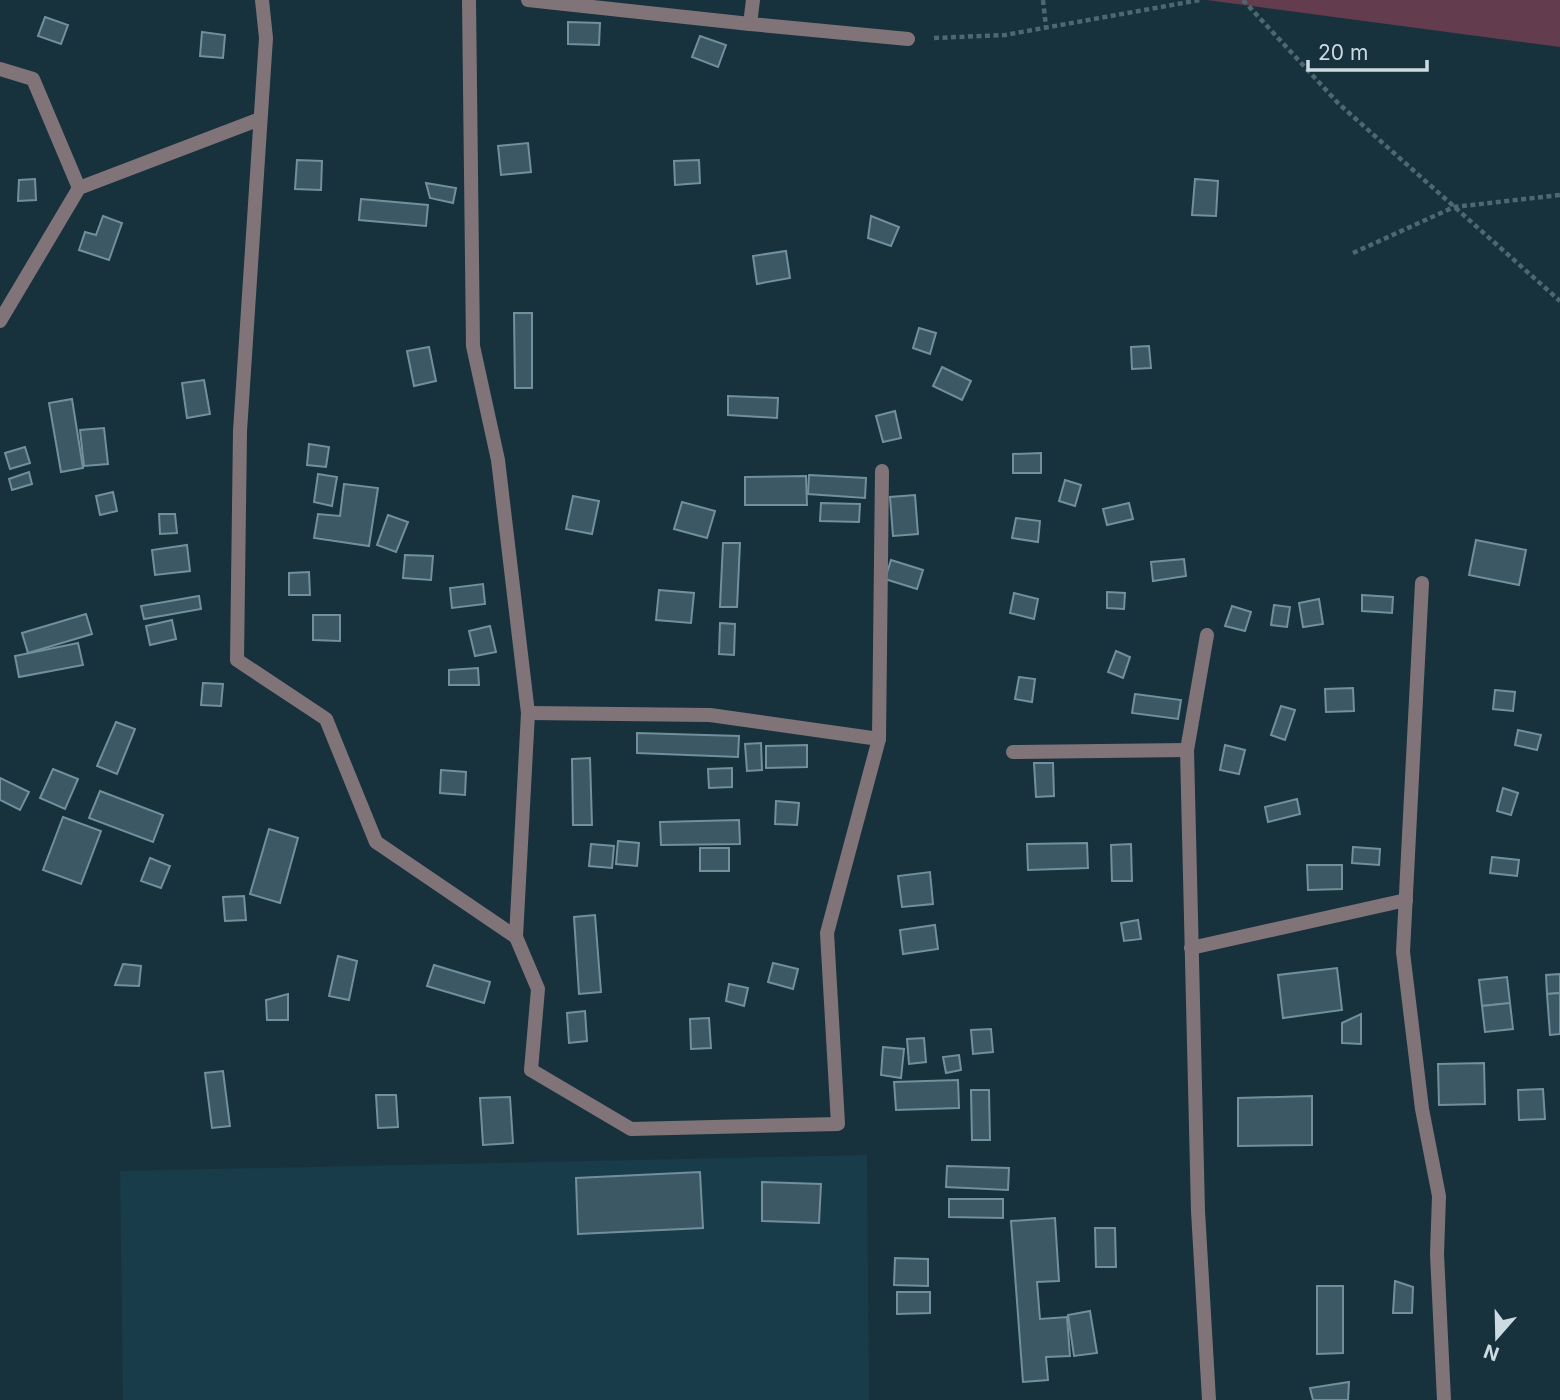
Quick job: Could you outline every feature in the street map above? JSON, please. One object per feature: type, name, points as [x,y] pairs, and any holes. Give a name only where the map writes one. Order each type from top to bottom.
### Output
[{"type":"street","points":[[262,0],[266,38],[240,431],[237,660],[326,719],[376,842],[516,937]]},
{"type":"street","points":[[469,0],[473,346],[498,460],[528,713],[516,937],[538,989],[531,1070],[631,1129],[838,1124],[827,933],[879,739],[881,471]]},
{"type":"street","points":[[528,0],[908,39]]},
{"type":"street","points":[[750,24],[753,0]]},
{"type":"street","points":[[0,69],[33,79],[79,188]]},
{"type":"street","points":[[0,321],[79,188],[260,119]]},
{"type":"street","points":[[1422,583],[1403,952],[1422,1109],[1439,1196],[1437,1254],[1444,1400]]},
{"type":"street","points":[[1207,635],[1186,750],[1198,1211],[1209,1400]]},
{"type":"street","points":[[528,713],[710,715],[879,739]]},
{"type":"street","points":[[1013,752],[1186,750]]},
{"type":"street","points":[[1191,948],[1406,900]]},
{"type":"path","points":[[1043,0],[1046,27]]},
{"type":"path","points":[[908,39],[1005,35],[1200,0]]},
{"type":"path","points":[[1244,0],[1339,104],[1560,300]]},
{"type":"path","points":[[1353,253],[1454,207],[1560,195]]},
{"type":"shaded area","points":[[1207,0],[1560,0],[1560,47]]},
{"type":"shaded area","points":[[867,1155],[869,1400],[123,1400],[120,1171]]},
{"type":"building","points":[[45,17],[68,25],[61,44],[38,36]]},
{"type":"building","points":[[568,22],[600,23],[599,45],[568,44]]},
{"type":"building","points":[[202,32],[225,35],[223,58],[200,56]]},
{"type":"building","points":[[700,36],[726,45],[718,67],[692,57]]},
{"type":"building","points":[[528,143],[531,172],[501,175],[498,146]]},
{"type":"building","points":[[297,160],[322,161],[321,190],[295,189]]},
{"type":"building","points":[[699,160],[700,183],[675,185],[674,161]]},
{"type":"building","points":[[35,179],[36,200],[18,201],[19,180]]},
{"type":"building","points":[[1195,179],[1218,181],[1216,216],[1192,215]]},
{"type":"building","points":[[426,183],[456,188],[453,203],[430,198]]},
{"type":"building","points":[[361,199],[428,205],[426,226],[359,220]]},
{"type":"building","points":[[103,216],[122,223],[109,260],[79,250],[85,232],[96,235]]},
{"type":"building","points":[[871,216],[899,227],[891,246],[868,238]]},
{"type":"building","points":[[786,251],[790,278],[757,284],[753,256]]},
{"type":"building","points":[[514,313],[532,313],[532,388],[515,388]]},
{"type":"building","points":[[919,328],[936,333],[930,354],[913,348]]},
{"type":"building","points":[[1149,346],[1151,368],[1132,369],[1131,347]]},
{"type":"building","points":[[429,347],[436,381],[414,386],[407,351]]},
{"type":"building","points":[[942,367],[971,381],[962,400],[933,386]]},
{"type":"building","points":[[204,380],[210,414],[187,418],[182,383]]},
{"type":"building","points":[[728,396],[778,398],[777,418],[728,415]]},
{"type":"building","points":[[72,399],[83,468],[61,472],[49,403]]},
{"type":"building","points":[[895,411],[901,438],[883,442],[876,416]]},
{"type":"building","points":[[104,428],[108,464],[84,466],[80,430]]},
{"type":"building","points":[[309,444],[329,447],[326,467],[307,465]]},
{"type":"building","points":[[25,447],[30,463],[10,469],[5,453]]},
{"type":"building","points":[[1041,453],[1041,473],[1013,473],[1013,454]]},
{"type":"building","points":[[29,472],[32,484],[12,490],[9,479]]},
{"type":"building","points":[[318,474],[337,477],[332,506],[314,502]]},
{"type":"building","points":[[809,475],[866,478],[865,498],[808,494]]},
{"type":"building","points":[[806,476],[807,505],[745,505],[745,477]]},
{"type":"building","points":[[1065,480],[1081,485],[1075,506],[1059,501]]},
{"type":"building","points":[[344,484],[378,488],[369,546],[314,538],[318,514],[340,516]]},
{"type":"building","points":[[113,492],[117,511],[100,515],[96,496]]},
{"type":"building","points":[[915,495],[918,534],[893,536],[890,497]]},
{"type":"building","points":[[573,496],[599,501],[592,534],[566,529]]},
{"type":"building","points":[[682,502],[715,511],[707,538],[674,529]]},
{"type":"building","points":[[821,503],[860,504],[859,522],[820,521]]},
{"type":"building","points":[[1129,503],[1133,519],[1107,525],[1103,509]]},
{"type":"building","points":[[159,514],[175,514],[177,533],[160,534]]},
{"type":"building","points":[[388,515],[408,522],[396,552],[377,545]]},
{"type":"building","points":[[1016,518],[1040,521],[1038,542],[1012,538]]},
{"type":"building","points":[[1476,540],[1526,550],[1519,585],[1469,575]]},
{"type":"building","points":[[723,543],[740,543],[737,607],[720,607]]},
{"type":"building","points":[[187,545],[190,571],[155,575],[152,550]]},
{"type":"building","points":[[405,555],[433,556],[431,580],[403,578]]},
{"type":"building","points":[[1184,559],[1186,576],[1153,581],[1151,562]]},
{"type":"building","points":[[891,560],[923,570],[917,589],[885,579]]},
{"type":"building","points":[[309,572],[310,595],[289,595],[289,573]]},
{"type":"building","points":[[483,584],[485,604],[452,608],[450,588]]},
{"type":"building","points":[[659,590],[694,593],[691,623],[656,620]]},
{"type":"building","points":[[1107,592],[1125,593],[1124,609],[1107,608]]},
{"type":"building","points":[[1014,593],[1038,599],[1034,619],[1010,613]]},
{"type":"building","points":[[1362,595],[1393,597],[1392,613],[1362,611]]},
{"type":"building","points":[[199,596],[201,609],[144,619],[141,606]]},
{"type":"building","points":[[1319,599],[1323,624],[1303,627],[1299,603]]},
{"type":"building","points":[[1274,605],[1290,607],[1287,627],[1271,625]]},
{"type":"building","points":[[1232,606],[1251,612],[1245,631],[1225,626]]},
{"type":"building","points":[[86,614],[92,634],[28,653],[22,633]]},
{"type":"building","points":[[313,615],[340,615],[340,641],[313,640]]},
{"type":"building","points":[[172,620],[176,639],[150,645],[146,626]]},
{"type":"building","points":[[720,623],[735,624],[734,655],[719,654]]},
{"type":"building","points":[[490,626],[496,652],[475,656],[469,631]]},
{"type":"building","points":[[78,643],[83,665],[19,677],[15,656]]},
{"type":"building","points":[[1116,651],[1130,657],[1123,678],[1108,672]]},
{"type":"building","points":[[478,668],[479,685],[449,685],[449,670]]},
{"type":"building","points":[[1019,677],[1035,679],[1032,702],[1015,699]]},
{"type":"building","points":[[203,683],[223,684],[221,706],[201,705]]},
{"type":"building","points":[[1353,688],[1354,711],[1326,712],[1325,689]]},
{"type":"building","points":[[1495,690],[1515,692],[1513,711],[1493,709]]},
{"type":"building","points":[[1135,694],[1181,700],[1178,719],[1132,713]]},
{"type":"building","points":[[1281,706],[1295,710],[1285,740],[1271,735]]},
{"type":"building","points":[[116,722],[135,729],[117,774],[97,766]]},
{"type":"building","points":[[1518,730],[1541,735],[1537,750],[1515,745]]},
{"type":"building","points":[[637,733],[739,736],[738,757],[637,753]]},
{"type":"building","points":[[761,743],[762,770],[747,771],[745,744]]},
{"type":"building","points":[[807,745],[807,767],[766,768],[766,746]]},
{"type":"building","points":[[1225,745],[1245,750],[1239,774],[1220,770]]},
{"type":"building","points":[[590,758],[592,825],[573,825],[572,759]]},
{"type":"building","points":[[1034,763],[1053,763],[1054,796],[1036,797]]},
{"type":"building","points":[[732,768],[732,787],[709,788],[708,769]]},
{"type":"building","points":[[53,769],[78,779],[65,809],[40,798]]},
{"type":"building","points":[[441,770],[466,772],[465,795],[440,793]]},
{"type":"building","points":[[0,778],[29,792],[20,810],[0,800]]},
{"type":"building","points":[[1503,788],[1518,793],[1511,815],[1497,811]]},
{"type":"building","points":[[100,791],[163,815],[153,842],[89,818]]},
{"type":"building","points":[[1297,799],[1300,814],[1268,822],[1265,807]]},
{"type":"building","points":[[776,801],[799,803],[797,825],[775,824]]},
{"type":"building","points":[[63,817],[101,831],[81,884],[43,870]]},
{"type":"building","points":[[739,820],[740,844],[661,845],[660,822]]},
{"type":"building","points":[[269,829],[298,838],[280,903],[250,894]]},
{"type":"building","points":[[618,841],[639,843],[637,866],[616,864]]},
{"type":"building","points":[[1087,843],[1088,868],[1028,870],[1027,844]]},
{"type":"building","points":[[591,844],[614,846],[612,868],[589,866]]},
{"type":"building","points":[[1131,844],[1132,881],[1112,881],[1111,845]]},
{"type":"building","points":[[1353,847],[1380,849],[1379,865],[1352,863]]},
{"type":"building","points":[[700,848],[729,848],[729,871],[700,871]]},
{"type":"building","points":[[1492,857],[1519,860],[1517,876],[1490,873]]},
{"type":"building","points":[[150,858],[170,866],[161,888],[141,881]]},
{"type":"building","points":[[1307,865],[1342,865],[1342,889],[1308,890]]},
{"type":"building","points":[[930,872],[933,904],[902,907],[898,876]]},
{"type":"building","points":[[244,896],[246,920],[225,921],[223,897]]},
{"type":"building","points":[[595,915],[601,992],[579,994],[574,917]]},
{"type":"building","points":[[1138,920],[1141,939],[1124,941],[1121,923]]},
{"type":"building","points":[[935,925],[938,949],[903,954],[900,930]]},
{"type":"building","points":[[338,956],[357,961],[349,1000],[329,996]]},
{"type":"building","points":[[773,963],[798,969],[793,989],[768,982]]},
{"type":"building","points":[[123,964],[141,966],[139,986],[115,985]]},
{"type":"building","points":[[434,965],[490,982],[484,1003],[427,986]]},
{"type":"building","points":[[1337,968],[1342,1010],[1283,1018],[1278,975]]},
{"type":"building","points":[[1560,974],[1560,993],[1547,994],[1546,975]]},
{"type":"building","points":[[1507,977],[1510,1003],[1482,1006],[1479,980]]},
{"type":"building","points":[[729,984],[748,988],[744,1006],[726,1001]]},
{"type":"building","points":[[1560,993],[1560,1034],[1550,1035],[1547,994]]},
{"type":"building","points":[[288,994],[288,1020],[267,1020],[266,1000]]},
{"type":"building","points":[[1510,1003],[1513,1029],[1485,1032],[1482,1006]]},
{"type":"building","points":[[585,1011],[587,1041],[569,1043],[567,1013]]},
{"type":"building","points":[[1361,1014],[1361,1044],[1342,1043],[1342,1023]]},
{"type":"building","points":[[709,1018],[711,1048],[691,1049],[690,1019]]},
{"type":"building","points":[[991,1029],[993,1052],[973,1054],[971,1030]]},
{"type":"building","points":[[924,1038],[926,1062],[909,1064],[907,1039]]},
{"type":"building","points":[[883,1047],[904,1049],[901,1078],[881,1075]]},
{"type":"building","points":[[959,1055],[961,1070],[946,1073],[943,1057]]},
{"type":"building","points":[[1484,1063],[1485,1104],[1439,1105],[1438,1064]]},
{"type":"building","points":[[223,1071],[230,1126],[212,1128],[205,1073]]},
{"type":"building","points":[[958,1080],[959,1108],[896,1110],[894,1082]]},
{"type":"building","points":[[1543,1089],[1545,1119],[1519,1120],[1518,1090]]},
{"type":"building","points":[[971,1090],[989,1090],[990,1140],[972,1140]]},
{"type":"building","points":[[376,1095],[396,1095],[398,1127],[378,1128]]},
{"type":"building","points":[[1312,1096],[1312,1145],[1238,1146],[1238,1098]]},
{"type":"building","points":[[510,1097],[513,1143],[483,1145],[480,1098]]},
{"type":"building","points":[[947,1166],[1009,1168],[1008,1190],[946,1187]]},
{"type":"building","points":[[700,1172],[703,1228],[578,1234],[576,1178]]},
{"type":"building","points":[[762,1182],[821,1184],[819,1223],[762,1221]]},
{"type":"building","points":[[949,1199],[1003,1199],[1003,1218],[949,1217]]},
{"type":"building","points":[[1055,1218],[1059,1281],[1037,1282],[1040,1319],[1067,1317],[1070,1356],[1046,1357],[1048,1380],[1023,1382],[1011,1221]]},
{"type":"building","points":[[1095,1228],[1115,1228],[1116,1267],[1096,1267]]},
{"type":"building","points":[[895,1258],[928,1259],[928,1286],[894,1285]]},
{"type":"building","points":[[1395,1281],[1413,1287],[1412,1313],[1393,1313]]},
{"type":"building","points":[[1317,1286],[1343,1286],[1343,1353],[1317,1354]]},
{"type":"building","points":[[897,1292],[930,1292],[930,1313],[897,1314]]},
{"type":"building","points":[[1090,1311],[1097,1353],[1074,1356],[1068,1315]]},
{"type":"building","points":[[1349,1382],[1348,1400],[1313,1400],[1310,1388]]}]
